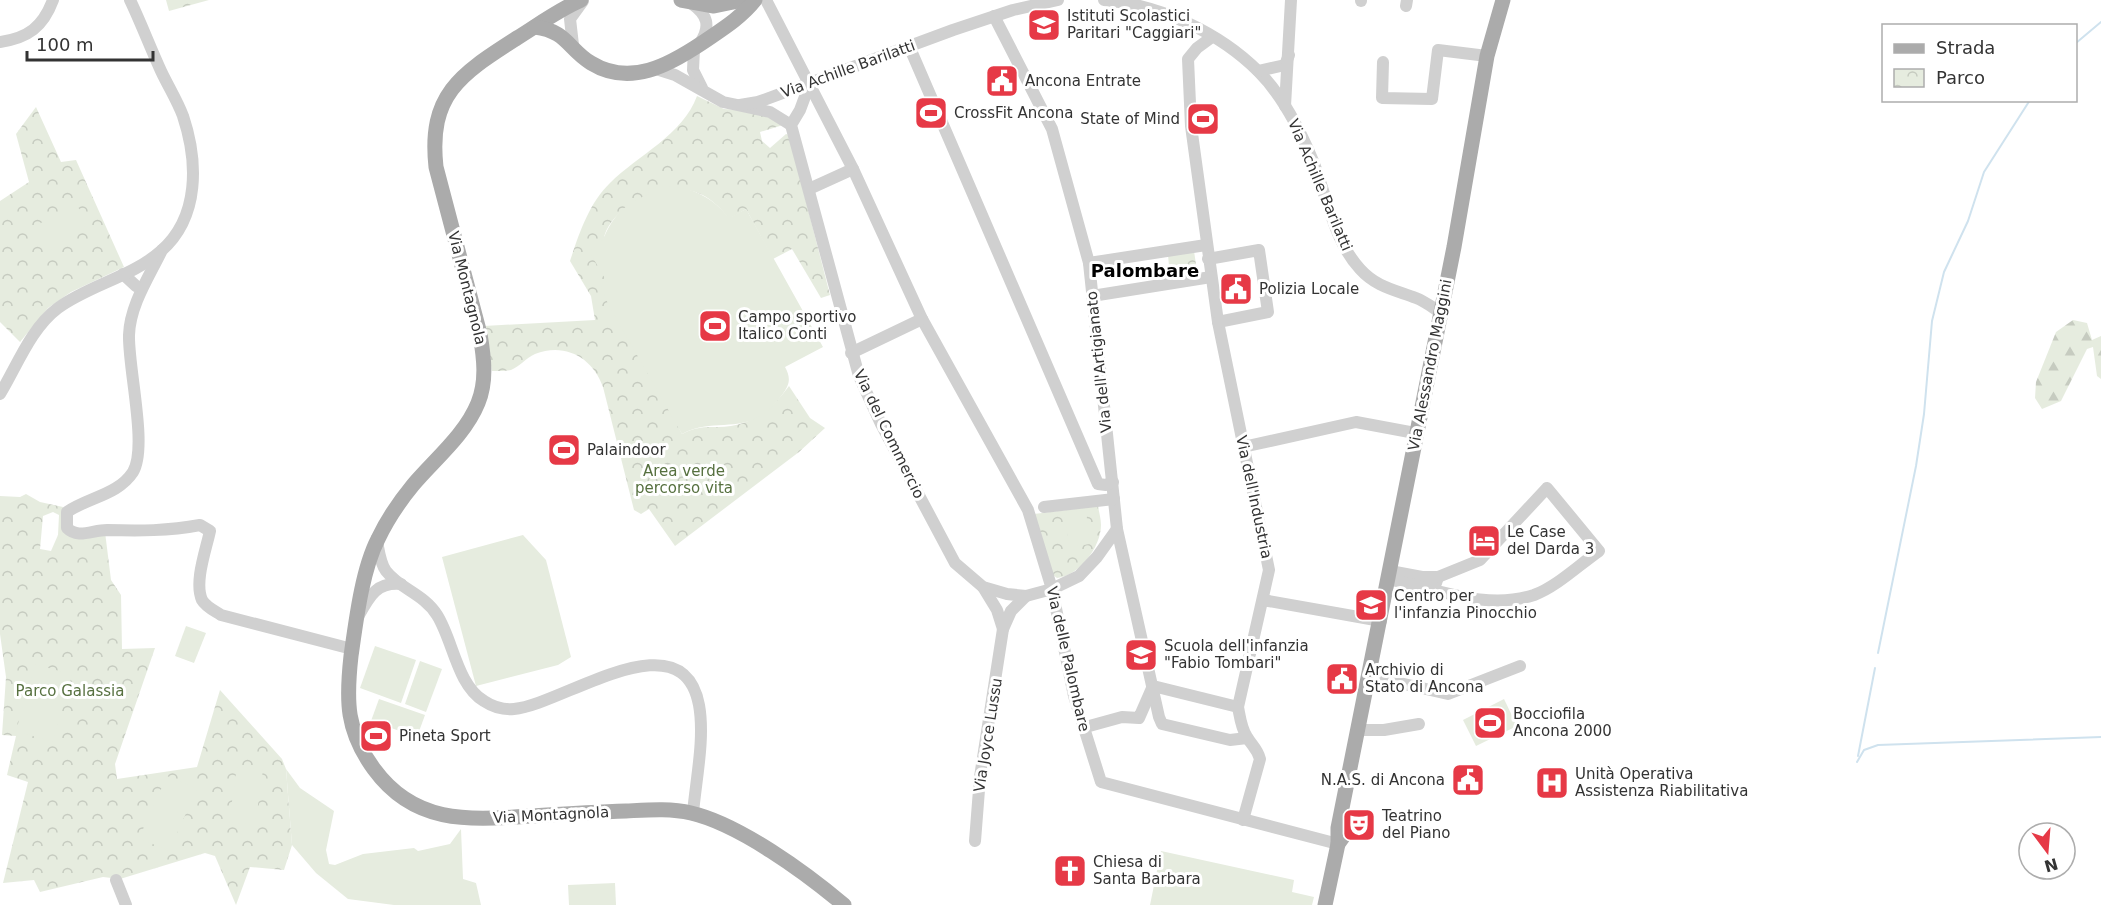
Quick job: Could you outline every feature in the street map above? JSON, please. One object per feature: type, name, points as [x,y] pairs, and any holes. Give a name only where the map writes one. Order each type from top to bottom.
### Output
[{"type":"main road","name":"Via Montagnola","points":[[582,0],[535,27],[462,75],[449,90],[440,107],[434,146],[436,168],[480,334],[485,361],[483,382],[478,404],[459,434],[396,506],[377,541],[366,571],[352,649],[347,701],[357,741],[381,779],[412,805],[439,815],[465,819],[645,810],[693,813],[738,833],[774,854],[844,905]]},
{"type":"main road","points":[[686,2],[724,6],[743,0]]},
{"type":"main road","name":"Via Achille Barilatti","points":[[535,27],[553,30],[573,45],[580,55],[602,68],[631,73],[656,69],[697,46],[733,21],[755,0]]},
{"type":"main road","name":"Via Alessandro Maggini","points":[[1325,905],[1338,844],[1343,837],[1344,807],[1358,730],[1381,621],[1487,56],[1503,0]]},
{"type":"street","points":[[0,42],[31,34],[46,18],[53,0]]},
{"type":"street","points":[[0,394],[26,348],[58,308],[143,265],[162,250],[174,236],[186,214],[193,189],[192,150],[182,114],[130,0]]},
{"type":"street","points":[[573,45],[570,19],[572,12],[582,0]]},
{"type":"street","name":"Via delle Palombare","points":[[766,0],[853,169],[922,319],[1028,510],[1036,530],[1052,590],[1082,728],[1101,782],[1338,844]]},
{"type":"street","name":"Via Achille Barilatti","points":[[740,105],[758,102],[994,16],[1058,0]]},
{"type":"street","name":"Via Achille Barilatti","points":[[1104,0],[1128,2],[1170,16],[1212,37],[1258,71],[1285,106],[1313,162],[1337,228],[1353,261],[1377,284],[1389,291],[1417,298],[1440,312]]},
{"type":"street","points":[[1285,106],[1291,0]]},
{"type":"street","points":[[686,2],[703,12],[707,20],[708,28],[697,46],[693,70],[702,88]]},
{"type":"street","name":"Via dell'Artigianato","points":[[994,16],[1052,129],[1089,263],[1117,529],[1162,724]]},
{"type":"street","name":"Via dell'Industria","points":[[1212,37],[1197,48],[1188,59],[1186,70],[1206,245],[1218,322],[1269,570],[1238,707]]},
{"type":"street","points":[[909,46],[1098,484],[1106,485],[1113,482]]},
{"type":"street","points":[[1383,62],[1382,98],[1432,99],[1438,50],[1487,56]]},
{"type":"street","points":[[1258,71],[1288,61]]},
{"type":"street","points":[[1273,88],[1281,81],[1288,61]]},
{"type":"street","name":"Via Achille Barilatti","points":[[656,69],[702,88],[723,102],[770,112],[791,125]]},
{"type":"street","points":[[791,125],[800,110],[810,83]]},
{"type":"street","points":[[800,110],[818,99]]},
{"type":"street","name":"Via del Commercio","points":[[791,125],[851,353],[881,424],[941,539],[956,563],[983,587],[1007,594],[1026,596],[1052,590],[1086,571],[1117,529]]},
{"type":"street","points":[[809,189],[853,169]]},
{"type":"street","points":[[1089,263],[1206,245]]},
{"type":"street","points":[[162,250],[137,301],[129,335],[139,452],[134,471],[119,488],[67,512],[67,528],[72,533],[82,534],[105,530],[132,532],[175,530],[200,525],[210,531],[200,584],[202,599],[207,606],[221,615],[352,649]]},
{"type":"street","points":[[1208,259],[1259,250],[1268,312],[1218,322]]},
{"type":"street","points":[[143,265],[148,279]]},
{"type":"street","points":[[137,301],[136,286],[143,265]]},
{"type":"street","points":[[123,274],[136,286]]},
{"type":"street","points":[[1092,296],[1211,277]]},
{"type":"street","name":"Via Achille Barilatti","points":[[1417,298],[1443,296]]},
{"type":"street","points":[[851,353],[922,319]]},
{"type":"street","points":[[1243,447],[1356,422],[1415,433]]},
{"type":"street","points":[[1547,488],[1599,551],[1536,595],[1506,602],[1467,598],[1389,575],[1438,577],[1480,560],[1547,488]]},
{"type":"street","points":[[1044,507],[1114,499]]},
{"type":"street","points":[[377,541],[387,578]]},
{"type":"street","points":[[366,571],[402,584],[428,602],[436,613],[472,692],[497,708],[514,709],[532,704],[630,668],[647,664],[670,667],[681,674],[696,693],[700,720],[693,813]]},
{"type":"street","points":[[1435,590],[1438,577]]},
{"type":"street","points":[[359,615],[371,595],[387,578]]},
{"type":"street","name":"Via Joyce Lussu","points":[[983,587],[997,610],[1003,629]]},
{"type":"street","points":[[997,610],[1007,594]]},
{"type":"street","points":[[1007,594],[1011,611]]},
{"type":"street","name":"Via Joyce Lussu","points":[[975,841],[980,777],[1003,629],[1011,611],[1026,596]]},
{"type":"street","points":[[1263,600],[1381,621]]},
{"type":"street","points":[[1369,676],[1448,694],[1520,666]]},
{"type":"street","points":[[1139,718],[1153,686],[1238,707],[1241,725],[1247,738],[1258,749],[1260,759],[1243,820]]},
{"type":"street","points":[[1082,728],[1122,717],[1139,718],[1230,740],[1247,738]]},
{"type":"street","points":[[1358,730],[1384,730],[1419,724]]},
{"type":"street","points":[[116,880],[126,905]]},
{"type":"green space","points":[[166,0],[209,0],[169,11]]},
{"type":"green space","name":"Area verde percorso vita","points":[[697,96],[724,109],[756,111],[783,125],[760,132],[762,141],[770,148],[786,134],[789,135],[830,295],[821,298],[792,249],[773,259],[746,209],[729,219],[708,198],[691,191],[673,189],[653,194],[633,203],[615,217],[609,226],[603,246],[606,272],[614,296],[682,434],[699,428],[729,426],[749,421],[775,403],[789,386],[810,418],[825,428],[799,452],[675,546],[649,509],[641,514],[634,510],[603,387],[592,368],[576,355],[557,350],[535,354],[511,370],[492,371],[484,326],[595,320],[591,296],[570,261],[586,219],[596,200],[610,183],[671,133],[690,110]]},
{"type":"green space","points":[[36,107],[61,162],[76,160],[124,267],[71,292],[48,308],[20,342],[0,322],[0,201],[29,182],[16,134]]},
{"type":"green space","name":"Campo sportivo Italico Conti","points":[[669,186],[687,189],[703,196],[717,205],[729,218],[746,209],[823,347],[785,367],[789,378],[787,388],[769,409],[757,418],[733,424],[695,428],[682,434],[608,304],[601,286],[607,282],[589,251],[601,242],[612,222],[624,209],[649,194],[648,189]]},
{"type":"green space","points":[[74,201],[89,224],[48,252],[32,229]]},
{"type":"green space","points":[[1194,251],[1197,271],[1176,274],[1175,265],[1169,266],[1168,255]]},
{"type":"green space","points":[[2073,320],[2087,323],[2092,340],[2101,336],[2101,379],[2097,376],[2093,347],[2087,349],[2061,401],[2042,409],[2035,398],[2036,382],[2056,332]]},
{"type":"green space","name":"Parco Galassia","points":[[26,494],[40,502],[63,507],[61,515],[64,531],[105,532],[111,580],[121,595],[122,649],[155,648],[115,764],[117,779],[197,767],[220,690],[282,759],[286,769],[292,845],[284,870],[250,867],[236,905],[215,856],[205,853],[120,879],[103,877],[40,892],[34,880],[3,883],[28,782],[7,775],[16,736],[2,735],[6,677],[0,634],[0,496],[20,497]],"holes":[[[53,512],[59,515],[58,535],[51,551],[40,549],[43,516]]]},
{"type":"green space","points":[[1098,506],[1100,534],[1093,551],[1073,572],[1057,578],[1053,575],[1034,514]]},
{"type":"green space","points":[[1086,510],[1090,544],[1069,547],[1064,513]]},
{"type":"green space","points":[[523,535],[546,560],[571,657],[558,665],[476,686],[442,557]]},
{"type":"green space","points":[[186,626],[206,633],[194,663],[175,656]]},
{"type":"green space","points":[[375,646],[416,660],[401,703],[360,688]]},
{"type":"green space","points":[[420,661],[442,669],[426,712],[405,704]]},
{"type":"green space","points":[[35,664],[72,675],[53,742],[16,731]]},
{"type":"green space","points":[[379,699],[425,715],[417,737],[371,721]]},
{"type":"green space","name":"Bocciofila Ancona 2000","points":[[1504,699],[1517,726],[1476,746],[1463,720]]},
{"type":"green space","points":[[237,767],[263,770],[255,825],[229,822]]},
{"type":"green space","points":[[286,769],[300,788],[334,811],[326,850],[329,864],[335,865],[363,854],[414,848],[418,851],[450,844],[461,829],[463,879],[476,883],[481,905],[394,905],[348,899],[316,873],[292,845]]},
{"type":"green space","points":[[167,776],[197,789],[169,851],[139,838]]},
{"type":"green space","points":[[1161,851],[1294,880],[1292,892],[1314,897],[1312,905],[1150,905]]},
{"type":"green space","points":[[615,883],[616,905],[569,905],[568,885]]},
{"type":"waterway","points":[[2077,42],[2101,22]]},
{"type":"waterway","points":[[1878,653],[1916,466],[1924,414],[1932,321],[1944,272],[1968,221],[1984,172],[2029,102]]},
{"type":"waterway","points":[[1858,756],[1875,668]]},
{"type":"waterway","points":[[1857,762],[1864,750],[1878,745],[2101,737]]},
{"type":"place","name":"Istituti Scolastici Paritari \"Caggiari\"","points":[[1044,25]]},
{"type":"place","name":"Ancona Entrate","points":[[1002,81]]},
{"type":"place","name":"CrossFit Ancona","points":[[931,113]]},
{"type":"place","name":"State of Mind","points":[[1203,119]]},
{"type":"place","name":"Polizia Locale","points":[[1236,289]]},
{"type":"place","name":"Campo sportivo Italico Conti","points":[[715,326]]},
{"type":"place","name":"Palaindoor","points":[[564,450]]},
{"type":"place","name":"Le Case del Darda 3","points":[[1484,541]]},
{"type":"place","name":"Centro per l'infanzia Pinocchio","points":[[1371,605]]},
{"type":"place","name":"Scuola dell'infanzia \"Fabio Tombari\"","points":[[1141,655]]},
{"type":"place","name":"Archivio di Stato di Ancona","points":[[1342,679]]},
{"type":"place","name":"Bocciofila Ancona 2000","points":[[1490,723]]},
{"type":"place","name":"Pineta Sport","points":[[376,736]]},
{"type":"place","name":"N.A.S. di Ancona","points":[[1468,780]]},
{"type":"place","name":"Unità Operativa Assistenza Riabilitativa","points":[[1552,783]]},
{"type":"place","name":"Teatrino del Piano","points":[[1359,825]]},
{"type":"place","name":"Chiesa di Santa Barbara","points":[[1070,871]]},
{"type":"district","name":"Palombare","points":[[1145,270]]}]
